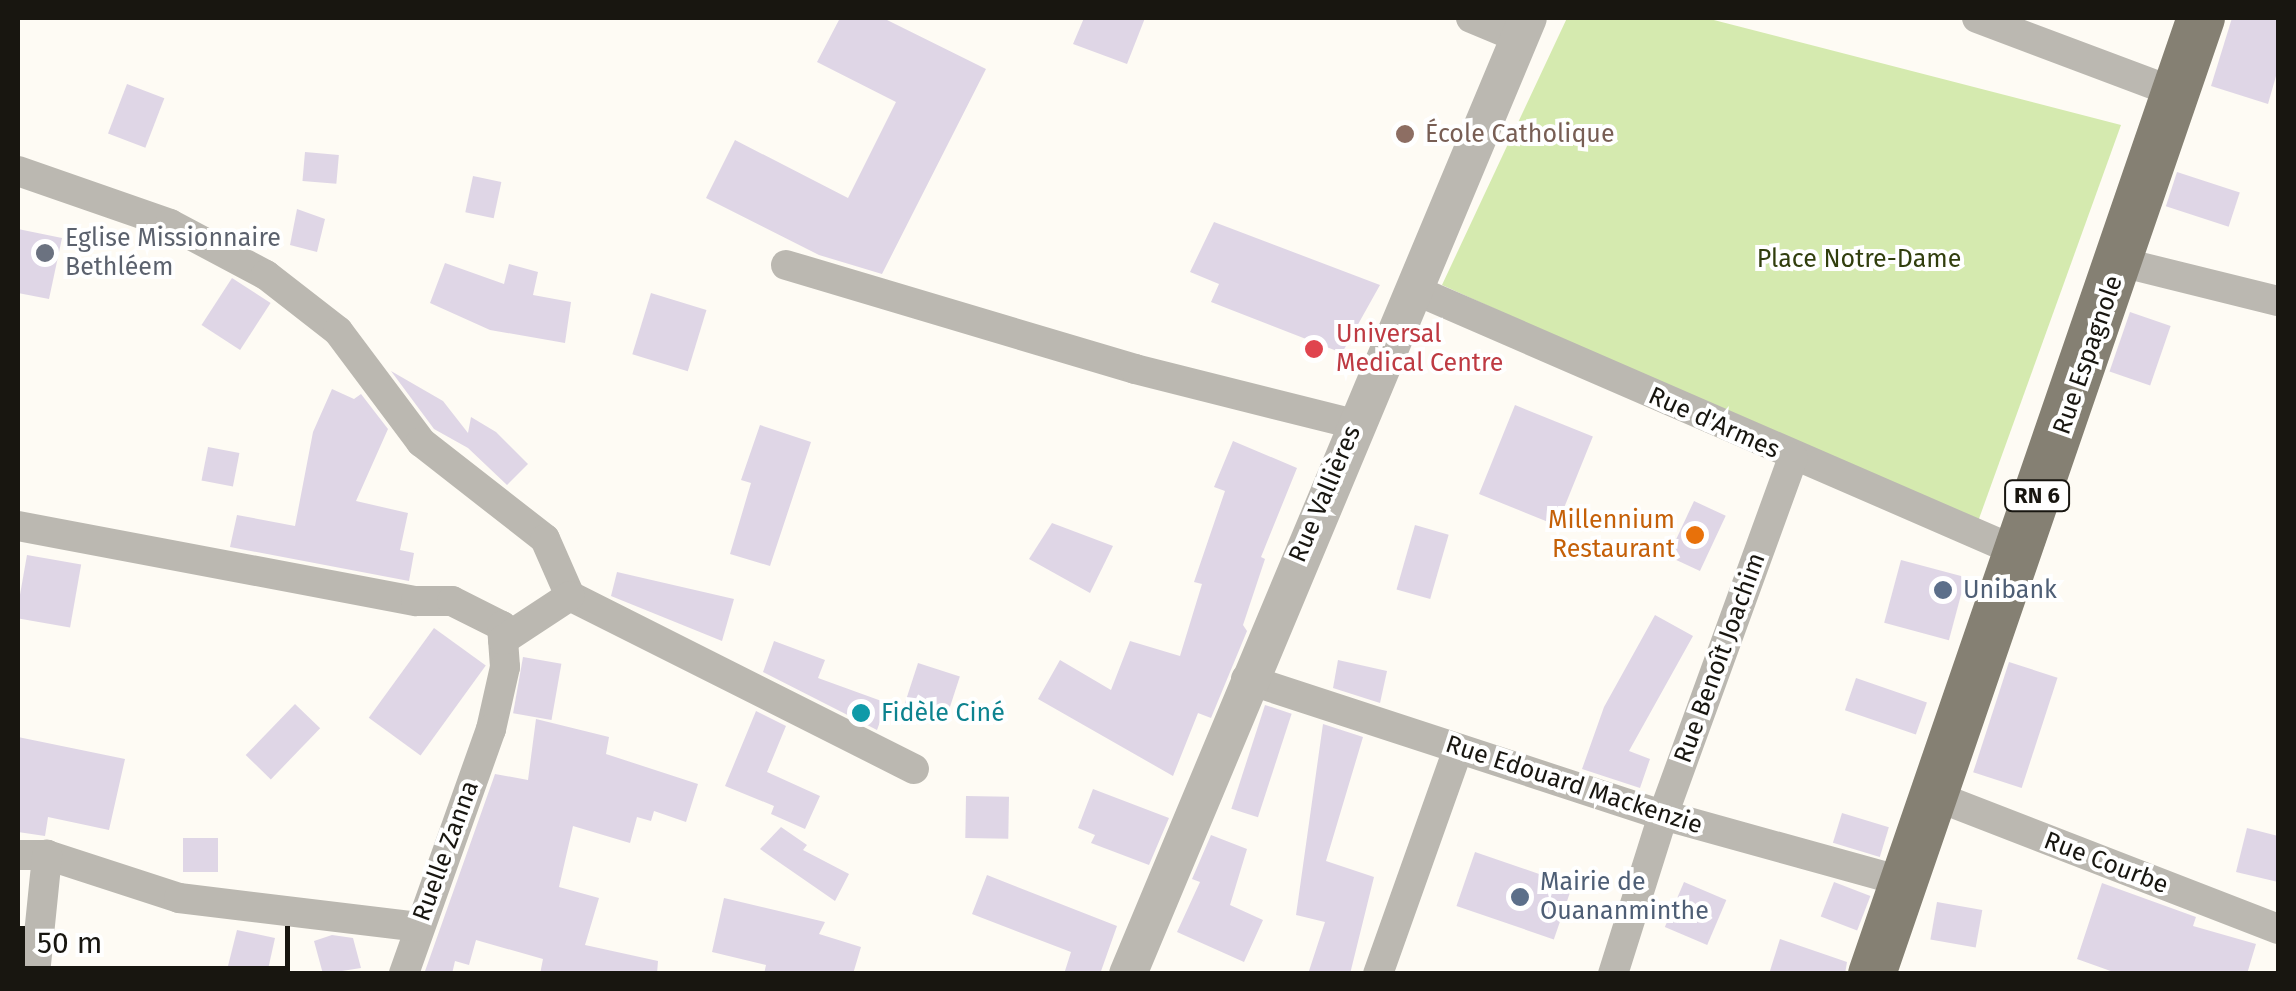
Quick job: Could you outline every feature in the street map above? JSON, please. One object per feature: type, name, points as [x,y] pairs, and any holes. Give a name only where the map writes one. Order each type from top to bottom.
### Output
[{"type":"main road","name":"Rue Espagnole","points":[[1872,974],[2016,551],[2130,266],[2174,92],[2201,18]]},
{"type":"street","points":[[1471,18],[1524,28]]},
{"type":"street","points":[[1977,18],[2174,92]]},
{"type":"street","name":"Rue Vallières","points":[[1128,974],[1246,678],[1524,28]]},
{"type":"street","points":[[18,172],[170,224],[266,275],[338,332],[421,442],[545,539],[570,596],[914,769]]},
{"type":"street","points":[[786,265],[1135,369],[1354,424]]},
{"type":"street","points":[[2130,266],[2278,301]]},
{"type":"street","name":"Rue d'Armes","points":[[1415,290],[1793,458],[2016,551]]},
{"type":"street","name":"Rue Benoît Joachim","points":[[1613,974],[1662,815],[1793,458]]},
{"type":"street","points":[[18,526],[416,601],[452,601],[502,626],[503,640],[570,596]]},
{"type":"street","name":"Ruelle Zanna","points":[[404,974],[491,730],[505,668],[503,640]]},
{"type":"street","name":"Rue Edouard Mackenzie","points":[[1246,678],[1662,815],[1904,882]]},
{"type":"street","points":[[1378,974],[1458,748]]},
{"type":"street","name":"Rue Courbe","points":[[1935,796],[2278,928]]},
{"type":"street","points":[[34,974],[32,855],[179,898],[418,927]]},
{"type":"green space","name":"Place Notre-Dame","points":[[1567,18],[1706,18],[2121,125],[1976,527],[1442,285]]},
{"type":"building","points":[[840,18],[883,18],[986,69],[882,274],[819,255],[706,198],[735,140],[848,198],[896,102],[817,62]]},
{"type":"building","points":[[1084,18],[1145,18],[1127,64],[1073,44]]},
{"type":"building","points":[[2232,18],[2278,18],[2278,69],[2268,104],[2211,86]]},
{"type":"building","points":[[127,84],[164,98],[145,148],[108,133]]},
{"type":"building","points":[[305,152],[339,155],[336,184],[302,181]]},
{"type":"building","points":[[2177,172],[2240,192],[2229,227],[2166,206]]},
{"type":"building","points":[[473,176],[501,182],[494,218],[465,212]]},
{"type":"building","points":[[297,209],[325,219],[317,252],[290,245]]},
{"type":"building","points":[[1214,222],[1380,285],[1342,353],[1211,302],[1219,284],[1190,272]]},
{"type":"building","points":[[18,229],[62,238],[49,299],[18,293]]},
{"type":"building","points":[[445,263],[504,284],[509,264],[538,272],[533,295],[571,302],[565,343],[490,330],[430,303]]},
{"type":"building","points":[[232,278],[271,303],[240,350],[202,325]]},
{"type":"building","points":[[651,293],[706,310],[688,371],[632,354]]},
{"type":"building","points":[[2130,312],[2171,326],[2150,386],[2109,372]]},
{"type":"building","points":[[391,371],[443,401],[468,433],[471,417],[496,432],[528,464],[507,485],[468,448],[434,429]]},
{"type":"building","points":[[332,389],[354,399],[361,394],[388,429],[356,501],[408,513],[400,550],[414,553],[409,581],[230,547],[237,515],[295,526],[313,432]]},
{"type":"building","points":[[1515,405],[1593,436],[1557,525],[1479,494]]},
{"type":"building","points":[[760,425],[811,442],[770,566],[730,554],[751,483],[741,480]]},
{"type":"building","points":[[1233,441],[1297,468],[1261,557],[1265,559],[1243,625],[1247,631],[1211,718],[1198,713],[1173,776],[1038,699],[1060,660],[1111,690],[1130,641],[1180,656],[1202,584],[1194,582],[1225,491],[1214,487]]},
{"type":"building","points":[[208,447],[239,453],[233,486],[202,480]]},
{"type":"building","points":[[1694,501],[1726,516],[1700,571],[1668,556]]},
{"type":"building","points":[[1052,523],[1113,546],[1090,593],[1029,559]]},
{"type":"building","points":[[1415,525],[1449,535],[1430,599],[1397,589]]},
{"type":"building","points":[[27,555],[81,565],[70,628],[18,618]]},
{"type":"building","points":[[1901,560],[1966,577],[1949,640],[1884,623]]},
{"type":"building","points":[[617,572],[734,599],[722,641],[611,596]]},
{"type":"building","points":[[1655,615],[1693,636],[1629,751],[1650,759],[1640,788],[1582,769],[1604,707]]},
{"type":"building","points":[[434,628],[486,666],[421,755],[369,718]]},
{"type":"building","points":[[774,641],[825,660],[818,678],[887,703],[877,730],[763,672]]},
{"type":"building","points":[[523,657],[561,664],[552,720],[513,713]]},
{"type":"building","points":[[1338,660],[1387,671],[1380,703],[1333,688]]},
{"type":"building","points":[[2009,662],[2058,678],[2022,788],[1973,772]]},
{"type":"building","points":[[918,663],[960,677],[946,720],[904,707]]},
{"type":"building","points":[[1856,678],[1927,702],[1916,735],[1845,710]]},
{"type":"building","points":[[295,704],[320,728],[271,779],[246,755]]},
{"type":"building","points":[[1265,705],[1292,714],[1258,817],[1231,809]]},
{"type":"building","points":[[756,711],[786,726],[767,772],[820,796],[805,829],[771,814],[774,806],[725,786]]},
{"type":"building","points":[[536,719],[609,737],[606,754],[698,784],[686,822],[654,811],[651,821],[637,817],[630,843],[573,826],[559,887],[599,898],[585,945],[658,961],[657,974],[540,974],[543,959],[476,940],[469,965],[455,961],[452,974],[424,974],[495,774],[528,780]]},
{"type":"building","points":[[1323,724],[1363,737],[1326,861],[1374,877],[1350,974],[1308,974],[1325,922],[1296,915]]},
{"type":"building","points":[[18,737],[125,759],[109,830],[48,817],[45,836],[18,832]]},
{"type":"building","points":[[1093,789],[1169,818],[1149,865],[1091,843],[1095,835],[1078,828]]},
{"type":"building","points":[[966,796],[1009,797],[1008,839],[965,838]]},
{"type":"building","points":[[1842,813],[1889,827],[1880,857],[1833,843]]},
{"type":"building","points":[[781,827],[807,845],[803,850],[849,874],[835,901],[760,849]]},
{"type":"building","points":[[2247,828],[2278,836],[2278,882],[2236,872]]},
{"type":"building","points":[[1211,835],[1247,849],[1230,905],[1263,920],[1244,962],[1177,932],[1200,882],[1192,879]]},
{"type":"building","points":[[183,838],[218,838],[218,872],[183,872]]},
{"type":"building","points":[[1475,852],[1572,886],[1554,939],[1456,906]]},
{"type":"building","points":[[987,875],[1117,926],[1100,974],[1064,974],[1071,952],[972,914]]},
{"type":"building","points":[[1684,882],[1726,900],[1707,945],[1665,927]]},
{"type":"building","points":[[1834,882],[1870,896],[1857,931],[1821,917]]},
{"type":"building","points":[[2102,883],[2196,917],[2193,926],[2256,944],[2247,974],[2119,974],[2077,959]]},
{"type":"building","points":[[724,898],[825,922],[819,934],[861,947],[853,974],[764,974],[766,965],[712,952]]},
{"type":"building","points":[[1937,902],[1982,910],[1976,947],[1930,939]]},
{"type":"building","points":[[237,930],[275,938],[267,974],[226,974]]},
{"type":"building","points":[[332,935],[353,938],[361,968],[323,974],[314,941]]},
{"type":"building","points":[[1780,939],[1847,962],[1845,974],[1769,974]]},
{"type":"place","name":"École Catholique","points":[[1405,134]]},
{"type":"place","name":"Eglise Missionnaire Bethléem","points":[[45,253]]},
{"type":"place","name":"Universal Medical Centre","points":[[1314,349]]},
{"type":"place","name":"Millennium Restaurant","points":[[1695,535]]},
{"type":"place","name":"Unibank","points":[[1943,590]]},
{"type":"place","name":"Fidèle Ciné","points":[[861,713]]},
{"type":"place","name":"Mairie de Ouananminthe","points":[[1520,897]]}]
